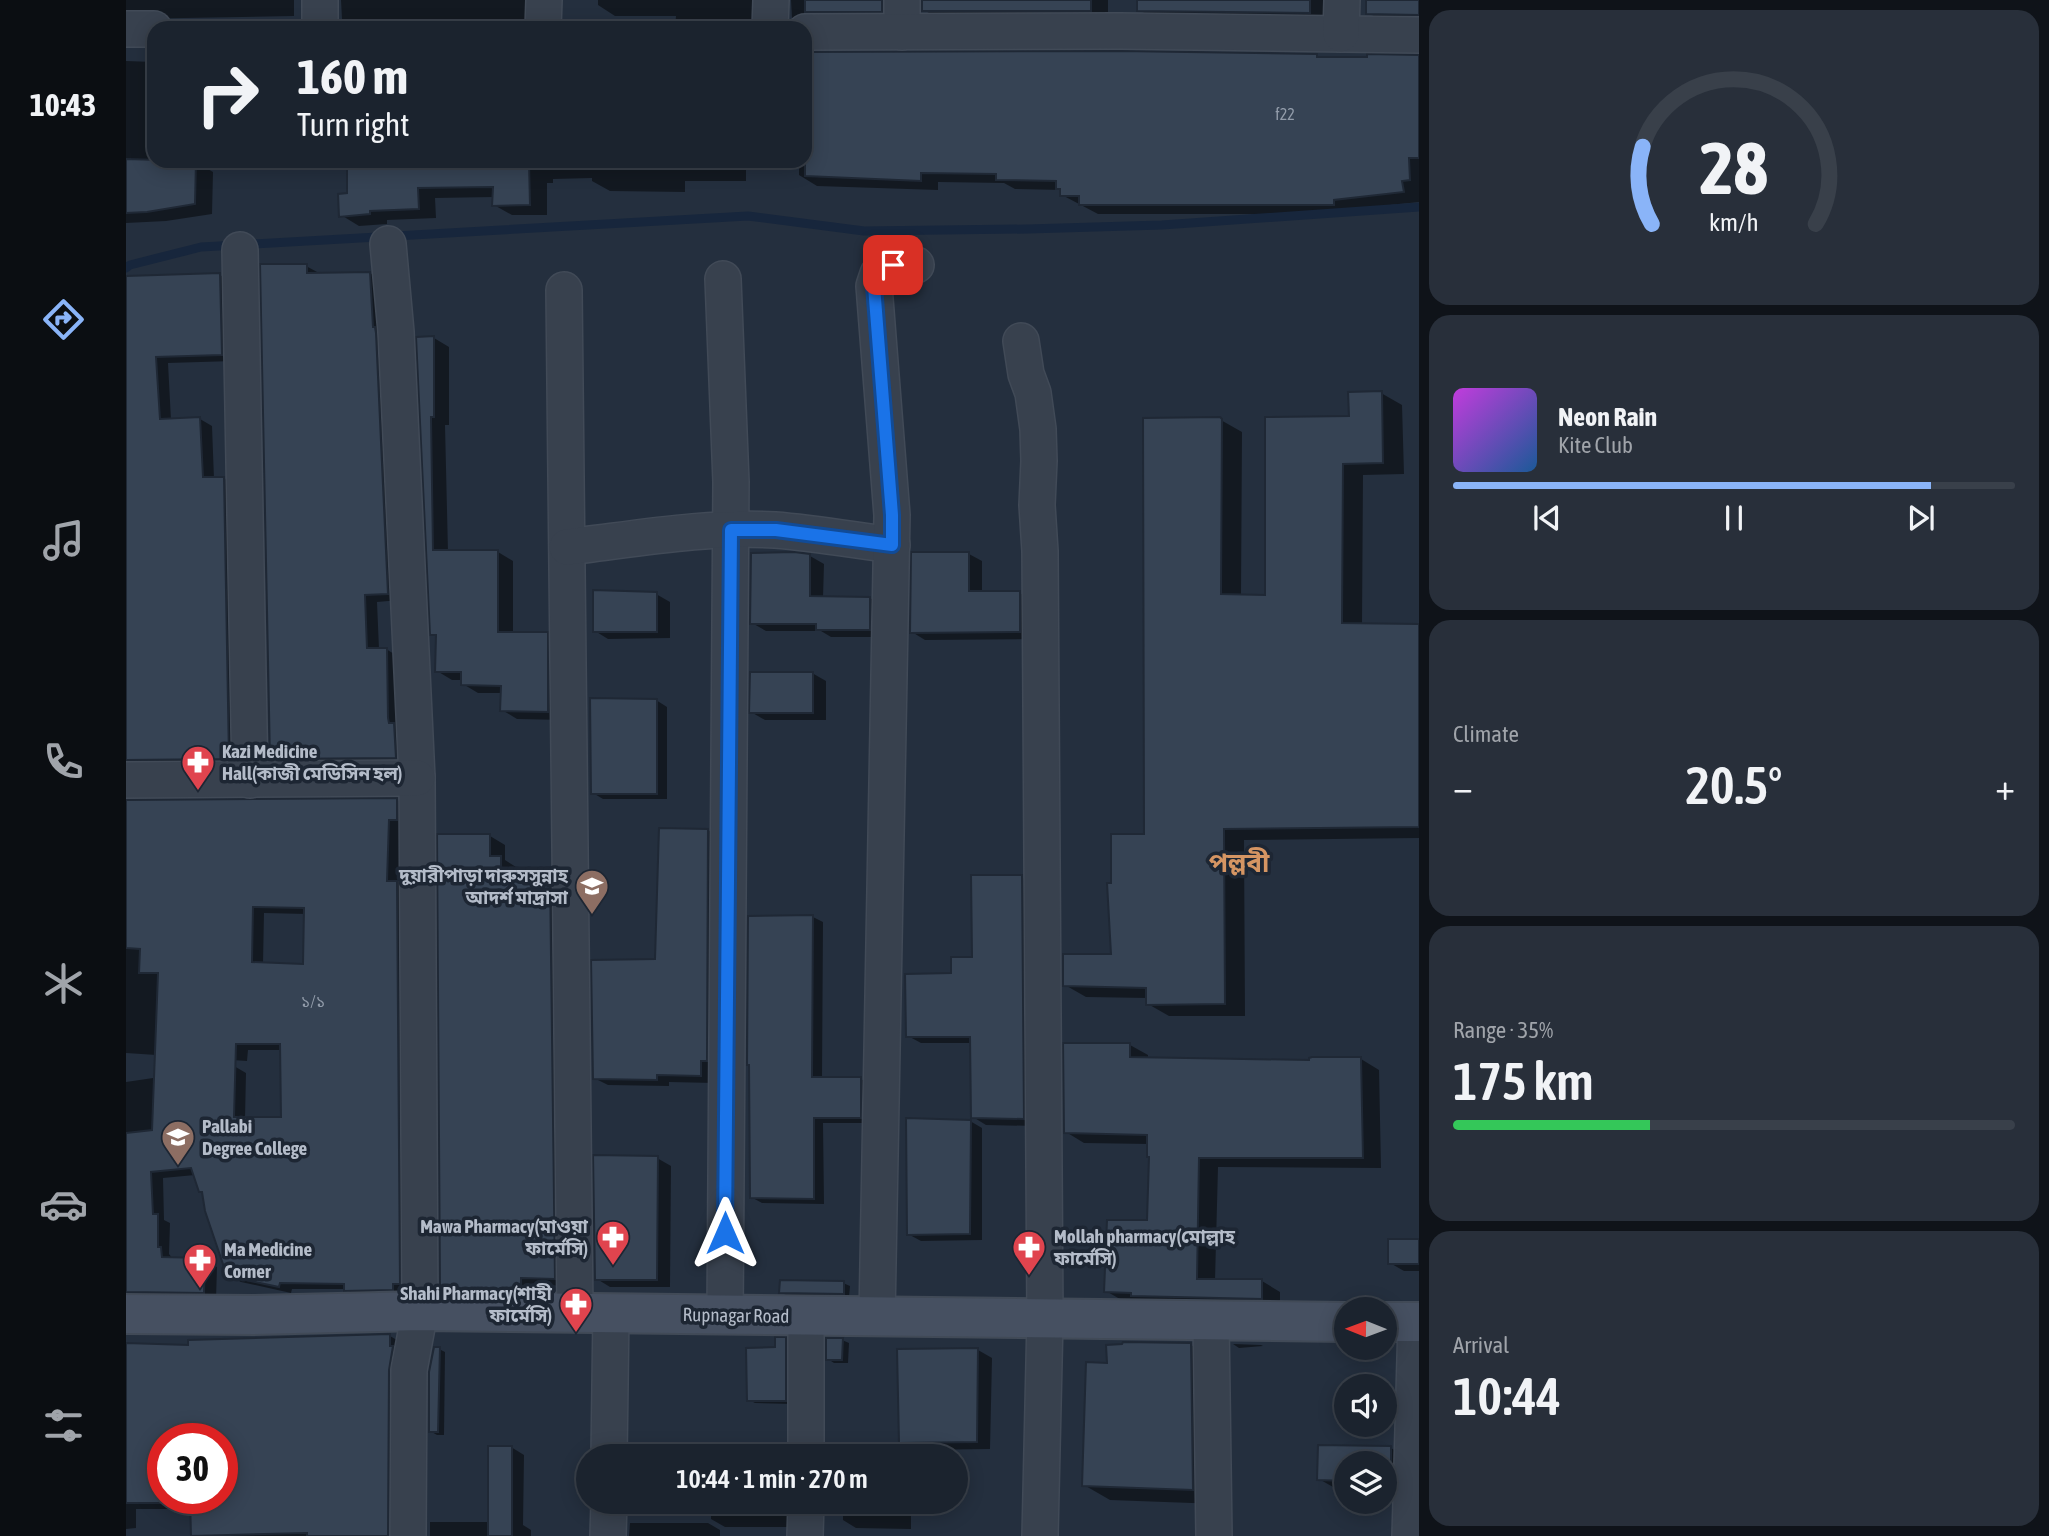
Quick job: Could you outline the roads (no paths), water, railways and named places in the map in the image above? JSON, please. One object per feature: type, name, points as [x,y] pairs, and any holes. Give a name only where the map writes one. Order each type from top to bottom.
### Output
[{"type":"street","points":[[320,0],[320,21]]},
{"type":"street","points":[[544,0],[544,21]]},
{"type":"street","points":[[771,0],[771,21]]},
{"type":"street","points":[[812,31],[902,16],[1120,15],[1342,17],[1419,35]]},
{"type":"street","points":[[126,29],[147,29]]},
{"type":"street","points":[[388,244],[396,332],[417,778],[420,1311],[409,1370],[408,1536]]},
{"type":"street","points":[[240,250],[250,780]]},
{"type":"street","points":[[877,1317],[892,515],[874,286],[878,274],[893,265],[907,262],[916,265]]},
{"type":"street","points":[[723,279],[731,482],[724,1315]]},
{"type":"street","points":[[564,290],[567,547],[593,1313],[608,1444]]},
{"type":"street","points":[[1021,341],[1026,374],[1033,393],[1040,461],[1037,505],[1040,551],[1045,1319],[1040,1536]]},
{"type":"street","points":[[567,547],[731,530],[776,530],[892,545]]},
{"type":"street","points":[[126,780],[417,778]]},
{"type":"street","name":"Rupnagar Road","points":[[126,1314],[253,1315],[420,1311],[1334,1322]]},
{"type":"street","points":[[806,1316],[806,1444]]},
{"type":"street","points":[[1211,1321],[1214,1536]]},
{"type":"street","points":[[1406,1322],[1410,1536]]},
{"type":"street","points":[[608,1536],[609,1514]]},
{"type":"street","points":[[805,1536],[806,1514]]},
{"type":"waterway","points":[[126,268],[201,247],[748,216],[864,231],[1028,229],[1162,225],[1419,207]]},
{"type":"place","name":"Kazi Medicine Hall(কাজী মেডিসিন হল)","points":[[198,792]]},
{"type":"place","name":"দুয়ারীপাড়া দারুসসুন্নাহ আদর্শ মাদ্রাসা","points":[[592,916]]},
{"type":"place","name":"Pallabi Degree College","points":[[178,1167]]},
{"type":"place","name":"Mawa Pharmacy(মাওয়া ফার্মেসি)","points":[[613,1267]]},
{"type":"place","name":"Mollah pharmacy(মোল্লাহ ফার্মেসি)","points":[[1029,1277]]},
{"type":"place","name":"Ma Medicine Corner","points":[[200,1290]]},
{"type":"place","name":"Shahi Pharmacy(শাহী ফার্মেসি)","points":[[576,1334]]},
{"type":"district","name":"পল্লবী","points":[[1239,863]]}]
